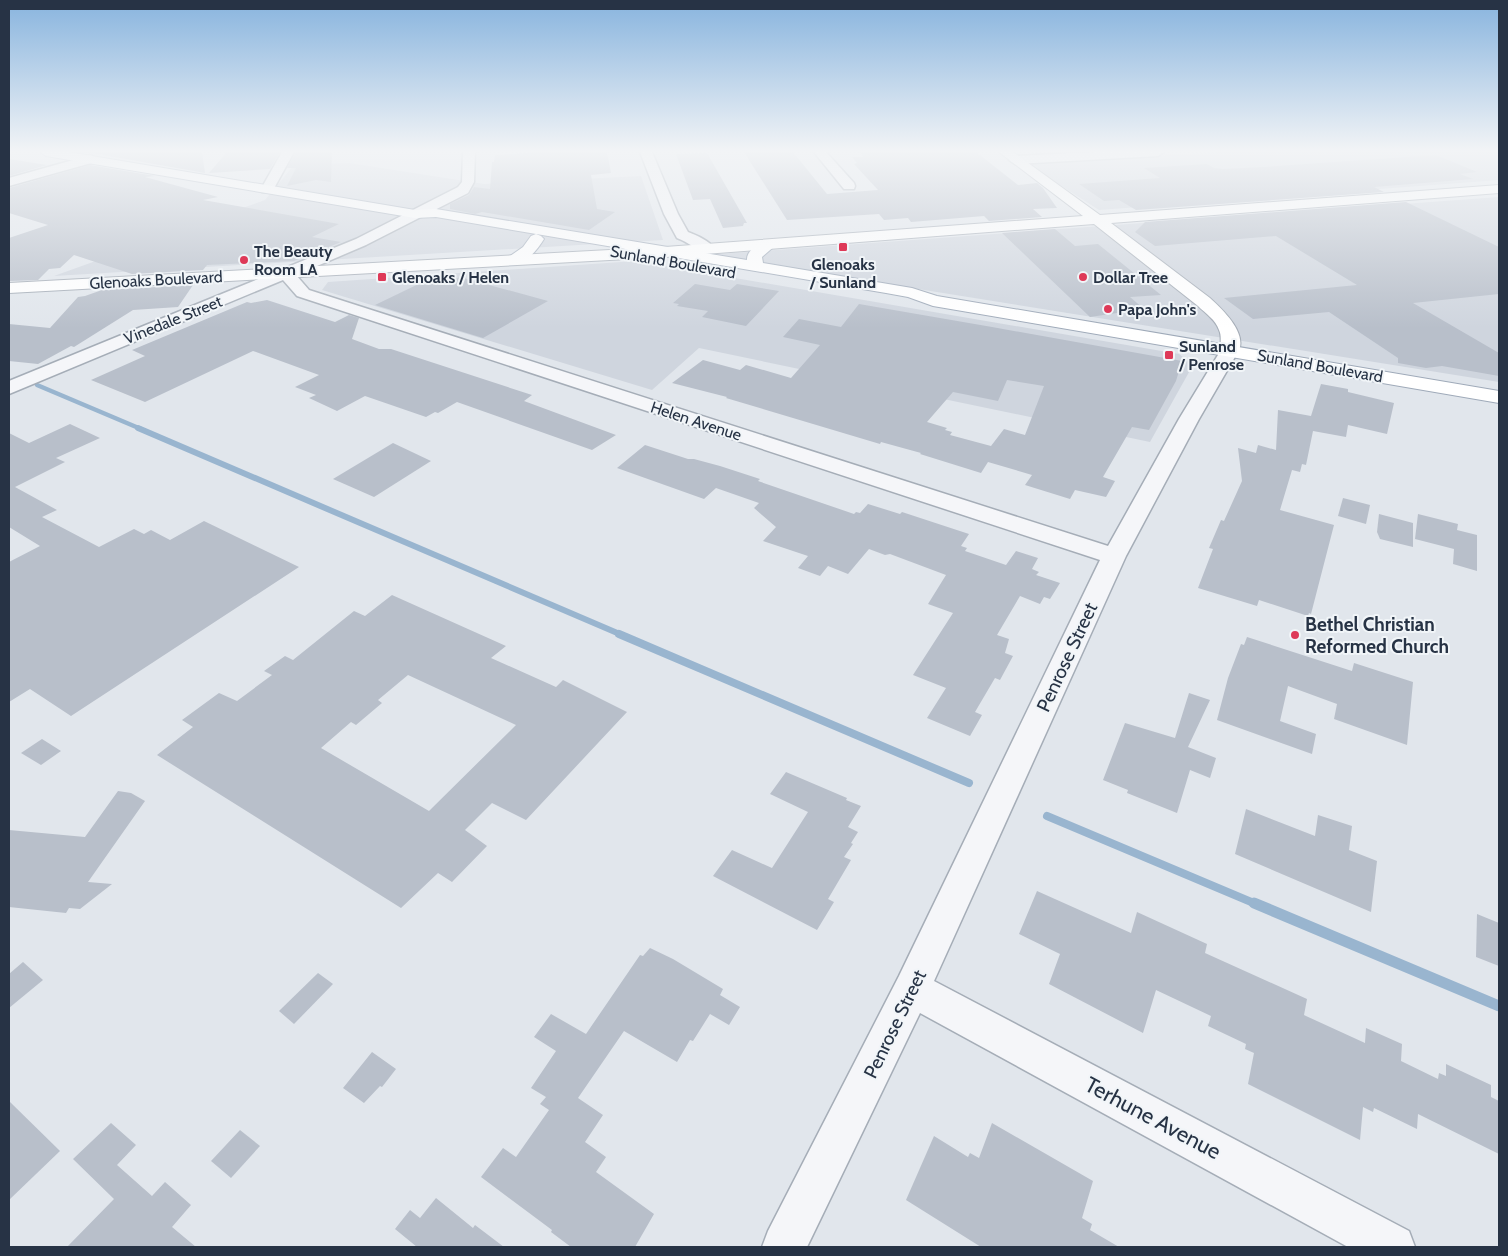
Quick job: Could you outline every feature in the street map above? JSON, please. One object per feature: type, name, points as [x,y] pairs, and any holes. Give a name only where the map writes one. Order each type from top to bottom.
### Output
[{"type":"main road","name":"Sunland Boulevard","points":[[395,211],[415,214],[436,213],[912,293],[933,301],[1499,397]]},
{"type":"main road","points":[[1085,211],[1204,302],[1219,316],[1228,331],[1230,350]]},
{"type":"main road","name":"Glenoaks Boulevard","points":[[9,288],[666,252],[1209,211]]},
{"type":"main road","name":"Sunland Boulevard","points":[[415,214],[421,220],[888,300],[933,301]]},
{"type":"main road","points":[[511,261],[529,250],[536,239]]},
{"type":"main road","points":[[759,268],[755,264],[754,256],[769,244]]},
{"type":"street","name":"Vinedale Street","points":[[9,388],[360,242],[422,211]]},
{"type":"street","points":[[670,211],[682,235],[694,239],[708,249]]},
{"type":"street","points":[[666,252],[670,242],[682,235]]},
{"type":"street","name":"Helen Avenue","points":[[286,273],[303,293],[1114,556]]},
{"type":"street","name":"Penrose Street","points":[[784,1247],[912,989],[1114,556],[1189,419],[1230,350]]},
{"type":"street","name":"Terhune Avenue","points":[[912,989],[1393,1247]]},
{"type":"shaded area","points":[[236,211],[653,211],[663,240],[54,276]]},
{"type":"shaded area","points":[[1313,211],[1499,211],[1499,382],[706,255]]},
{"type":"shaded area","points":[[636,261],[1179,354],[1193,365],[1150,442],[699,348],[652,390],[322,290],[328,282]]},
{"type":"building","points":[[9,211],[263,211],[339,224],[312,237],[341,242],[294,261],[207,265],[203,270],[132,274],[74,255],[60,268],[49,269],[38,280],[9,281],[9,238],[48,225],[9,213]]},
{"type":"building","points":[[458,211],[615,212],[589,230],[482,212],[475,214]]},
{"type":"building","points":[[715,211],[740,211],[747,223],[744,223],[743,226],[723,228]]},
{"type":"building","points":[[781,211],[1035,211],[1042,217],[989,221],[984,216],[911,222],[908,218],[884,220],[879,214],[787,220]]},
{"type":"building","points":[[1294,211],[1424,211],[1499,247],[1499,294],[1413,303],[1499,353],[1499,376],[1442,366],[1426,368],[1398,363],[1398,358],[1329,312],[1253,319],[1224,298],[1357,285],[1276,236],[1155,246],[1135,232],[1145,222]]},
{"type":"building","points":[[1055,229],[1075,246],[1098,244],[1161,295],[1130,297],[1144,309],[1090,317],[1002,233]]},
{"type":"building","points":[[460,277],[548,301],[483,338],[375,305],[431,278],[450,282]]},
{"type":"building","points":[[695,284],[730,290],[737,284],[779,291],[746,326],[702,317],[708,311],[677,306],[679,304],[673,303]]},
{"type":"building","points":[[193,285],[178,307],[133,310],[74,347],[71,346],[38,364],[9,361],[9,324],[50,328],[78,297],[102,290]]},
{"type":"building","points":[[267,300],[335,322],[349,315],[359,318],[352,339],[379,349],[391,349],[532,395],[524,401],[616,435],[592,450],[457,402],[438,413],[435,412],[426,417],[365,396],[337,411],[309,398],[316,395],[295,387],[319,375],[253,351],[145,402],[91,380],[145,356],[132,350],[247,302]]},
{"type":"building","points":[[859,304],[1182,361],[1176,381],[1149,430],[1132,427],[1103,477],[1115,481],[1106,497],[1075,490],[1070,499],[1025,485],[1032,475],[988,462],[981,473],[921,453],[881,442],[880,444],[727,397],[672,383],[703,360],[740,370],[746,365],[791,378],[820,345],[783,337],[799,319],[841,327]],"holes":[[[1007,380],[1044,386],[1025,435],[1004,429],[991,446],[950,435],[952,432],[945,430],[947,428],[927,422],[953,392],[998,401]]]},
{"type":"building","points":[[1321,384],[1348,389],[1348,392],[1394,403],[1387,434],[1348,425],[1346,437],[1313,431],[1306,465],[1302,464],[1300,472],[1292,470],[1280,510],[1334,525],[1311,614],[1309,613],[1308,616],[1259,600],[1257,606],[1198,588],[1213,549],[1209,548],[1221,520],[1224,521],[1242,481],[1238,448],[1256,453],[1258,445],[1276,450],[1278,410],[1311,416]]},
{"type":"building","points":[[70,424],[100,438],[56,458],[65,462],[15,487],[57,510],[42,517],[99,547],[134,529],[144,534],[151,530],[170,540],[204,521],[299,567],[71,716],[30,689],[9,702],[9,562],[40,546],[9,527],[9,433],[29,443]]},
{"type":"building","points":[[393,443],[431,461],[374,497],[333,479]]},
{"type":"building","points":[[645,445],[760,479],[758,481],[854,514],[856,512],[860,513],[868,504],[900,514],[902,512],[969,534],[961,546],[967,548],[965,551],[1006,565],[1016,551],[1038,558],[1032,569],[1039,572],[1036,575],[1060,583],[1050,599],[1044,597],[1040,604],[1020,596],[997,635],[1009,639],[1005,653],[1013,656],[1000,680],[995,678],[975,712],[982,715],[970,736],[927,718],[946,688],[913,675],[953,613],[928,604],[946,575],[890,554],[885,555],[869,549],[848,574],[828,566],[820,576],[798,568],[808,556],[763,541],[776,527],[754,508],[759,503],[716,488],[704,499],[617,468]]},
{"type":"building","points":[[1343,498],[1370,505],[1366,524],[1338,516]]},
{"type":"building","points":[[1379,514],[1413,523],[1413,547],[1380,539],[1377,532]]},
{"type":"building","points":[[1418,514],[1458,524],[1457,530],[1477,535],[1477,571],[1453,564],[1454,549],[1415,539]]},
{"type":"building","points":[[392,595],[506,646],[491,658],[556,687],[563,680],[627,712],[526,820],[492,803],[465,830],[487,846],[452,882],[438,873],[401,908],[157,755],[193,727],[182,720],[219,693],[237,701],[272,675],[264,671],[285,656],[293,660],[354,611],[365,616]],"holes":[[[408,675],[516,725],[429,811],[321,748],[351,722],[356,725],[382,703],[378,700]]]},
{"type":"building","points":[[1247,637],[1352,671],[1354,663],[1413,682],[1407,745],[1334,719],[1337,704],[1288,686],[1280,721],[1316,734],[1312,754],[1217,720],[1228,678],[1241,644],[1244,645]]},
{"type":"building","points":[[1189,693],[1210,700],[1188,747],[1216,758],[1210,778],[1190,770],[1177,813],[1127,793],[1128,790],[1103,780],[1125,723],[1175,738]]},
{"type":"building","points":[[42,739],[61,751],[41,765],[21,753]]},
{"type":"building","points":[[786,772],[847,798],[846,800],[861,806],[848,827],[858,832],[851,843],[853,844],[844,857],[851,860],[828,899],[834,902],[817,930],[713,876],[732,850],[772,868],[808,812],[770,794]]},
{"type":"building","points":[[118,791],[131,793],[145,801],[88,882],[112,884],[80,909],[69,908],[66,913],[9,907],[9,830],[85,837]]},
{"type":"building","points":[[1246,809],[1315,836],[1318,815],[1352,826],[1349,850],[1377,861],[1371,912],[1235,854]]},
{"type":"building","points":[[1037,891],[1131,933],[1137,912],[1207,944],[1205,953],[1307,999],[1304,1015],[1306,1016],[1365,1043],[1366,1028],[1402,1044],[1401,1061],[1438,1079],[1439,1073],[1446,1076],[1446,1064],[1491,1085],[1491,1097],[1499,1101],[1499,1154],[1418,1114],[1417,1129],[1374,1108],[1373,1112],[1363,1107],[1360,1140],[1248,1084],[1254,1053],[1245,1049],[1246,1044],[1208,1026],[1211,1016],[1156,990],[1143,1033],[1049,984],[1060,954],[1019,934]]},
{"type":"building","points":[[1477,914],[1499,923],[1499,966],[1476,957]]},
{"type":"building","points":[[650,948],[673,959],[723,989],[720,995],[740,1007],[729,1025],[710,1014],[693,1041],[690,1040],[677,1062],[624,1031],[578,1098],[603,1115],[585,1142],[606,1157],[596,1172],[654,1214],[635,1247],[571,1247],[551,1232],[552,1230],[481,1177],[503,1148],[516,1157],[549,1110],[540,1104],[546,1097],[531,1088],[556,1051],[534,1037],[551,1014],[586,1034],[640,955],[643,956]]},
{"type":"building","points":[[23,962],[43,980],[9,1008],[9,974]]},
{"type":"building","points":[[318,973],[333,984],[294,1024],[279,1011]]},
{"type":"building","points":[[372,1052],[396,1069],[382,1087],[380,1086],[364,1103],[343,1088]]},
{"type":"building","points":[[9,1101],[60,1151],[9,1200]]},
{"type":"building","points":[[111,1123],[136,1145],[117,1165],[152,1196],[165,1182],[191,1205],[172,1227],[196,1247],[67,1247],[114,1199],[73,1159]]},
{"type":"building","points":[[992,1123],[1093,1181],[1082,1218],[1092,1224],[1090,1230],[1119,1247],[981,1247],[906,1200],[934,1136],[968,1157],[970,1153],[979,1158]]},
{"type":"building","points":[[240,1130],[260,1146],[231,1178],[211,1161]]},
{"type":"building","points":[[436,1198],[473,1228],[475,1225],[504,1247],[417,1247],[395,1229],[410,1210],[420,1218]]},
{"type":"waterway","points":[[37,385],[141,429]]},
{"type":"waterway","points":[[138,428],[622,635]]},
{"type":"waterway","points":[[619,634],[969,783]]},
{"type":"waterway","points":[[1047,816],[1256,904]]},
{"type":"waterway","points":[[1254,903],[1499,1006]]},
{"type":"place","name":"Glenoaks / Sunland","points":[[843,247]]},
{"type":"place","name":"The Beauty Room LA","points":[[244,260]]},
{"type":"place","name":"Glenoaks / Helen","points":[[382,277]]},
{"type":"place","name":"Dollar Tree","points":[[1083,277]]},
{"type":"place","name":"Papa John's","points":[[1108,309]]},
{"type":"place","name":"Sunland / Penrose","points":[[1169,355]]},
{"type":"place","name":"Bethel Christian Reformed Church","points":[[1295,635]]}]
